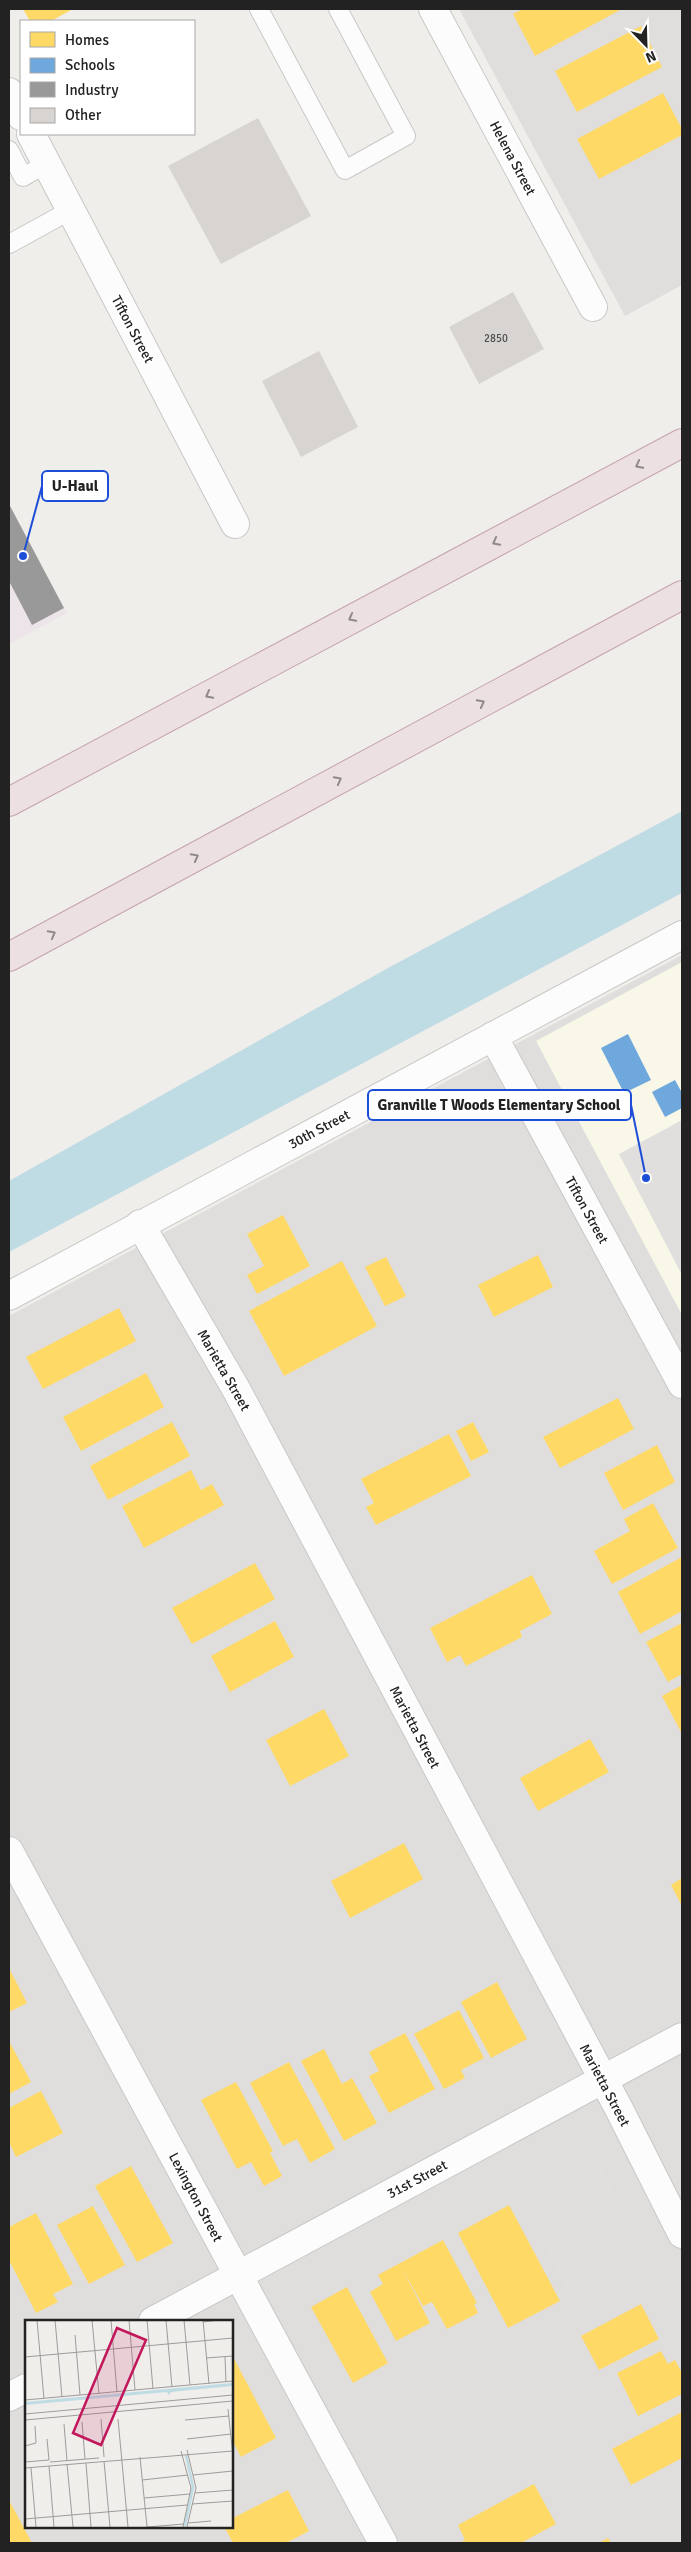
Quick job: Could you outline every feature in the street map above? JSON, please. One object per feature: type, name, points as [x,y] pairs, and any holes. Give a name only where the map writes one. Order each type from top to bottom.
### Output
[{"type":"highway","points":[[9,802],[682,442]]},
{"type":"highway","points":[[9,957],[682,595]]},
{"type":"street","name":"Helena Street","points":[[433,9],[593,307]]},
{"type":"street","points":[[9,92],[20,114]]},
{"type":"street","name":"Tifton Street","points":[[32,135],[234,524]]},
{"type":"street","name":"30th Street","points":[[9,1296],[140,1224],[682,935]]},
{"type":"street","name":"Tifton Street","points":[[493,1036],[682,1384]]},
{"type":"street","name":"Marietta Street","points":[[140,1224],[236,1388],[603,2080],[682,2234]]},
{"type":"street","name":"Lexington Street","points":[[9,1850],[384,2543]]},
{"type":"street","name":"31st Street","points":[[155,2320],[682,2037]]},
{"type":"street","points":[[9,2397],[25,2389]]},
{"type":"lane","points":[[259,9],[345,170],[406,136],[338,9]]},
{"type":"lane","points":[[9,150],[23,177],[46,164]]},
{"type":"lane","points":[[9,244],[71,210]]},
{"type":"shaded area","points":[[459,9],[682,9],[682,285],[625,316]]},
{"type":"shaded area","points":[[9,504],[67,613],[9,644]]},
{"type":"shaded area","points":[[682,955],[682,2543],[9,2543],[9,1316]]},
{"type":"shaded area","points":[[682,962],[682,1315],[536,1041]]},
{"type":"shaded area","points":[[682,1120],[682,1275],[619,1154]]},
{"type":"shaded area","points":[[602,2167],[662,2280],[584,2322],[524,2209]]},
{"type":"water","points":[[682,811],[682,893],[9,1252],[9,1181],[388,968]]},
{"type":"building: Homes","points":[[23,9],[73,9],[53,20],[29,20]]},
{"type":"building: Homes","points":[[523,9],[622,9],[535,56],[513,14]]},
{"type":"building: Homes","points":[[641,26],[662,67],[577,112],[555,71]]},
{"type":"building: Homes","points":[[663,93],[682,129],[682,135],[599,179],[577,139]]},
{"type":"building: Homes","points":[[283,1215],[310,1266],[257,1294],[247,1275],[264,1266],[247,1234]]},
{"type":"building: Homes","points":[[538,1255],[553,1287],[494,1317],[478,1285]]},
{"type":"building: Homes","points":[[386,1257],[406,1296],[385,1306],[365,1267]]},
{"type":"building: Homes","points":[[342,1261],[377,1326],[284,1376],[249,1311]]},
{"type":"building: Homes","points":[[119,1308],[136,1341],[43,1389],[26,1357]]},
{"type":"building: Homes","points":[[146,1373],[164,1407],[81,1451],[63,1417]]},
{"type":"building: Homes","points":[[618,1398],[634,1429],[560,1468],[543,1437]]},
{"type":"building: Homes","points":[[172,1422],[190,1456],[108,1500],[90,1466]]},
{"type":"building: Homes","points":[[473,1422],[489,1452],[471,1461],[456,1431]]},
{"type":"building: Homes","points":[[449,1434],[471,1476],[376,1525],[366,1507],[374,1503],[361,1479]]},
{"type":"building: Homes","points":[[657,1445],[675,1482],[623,1510],[604,1473]]},
{"type":"building: Homes","points":[[191,1470],[201,1490],[212,1484],[224,1505],[144,1548],[122,1506]]},
{"type":"building: Homes","points":[[653,1503],[678,1548],[612,1584],[594,1551],[630,1531],[624,1519]]},
{"type":"building: Homes","points":[[682,1557],[682,1611],[640,1634],[618,1592]]},
{"type":"building: Homes","points":[[255,1563],[275,1599],[192,1644],[172,1608]]},
{"type":"building: Homes","points":[[532,1575],[552,1614],[520,1631],[522,1637],[466,1666],[460,1655],[447,1662],[430,1628]]},
{"type":"building: Homes","points":[[275,1621],[294,1657],[230,1692],[211,1656]]},
{"type":"building: Homes","points":[[682,1623],[682,1674],[668,1682],[646,1642]]},
{"type":"building: Homes","points":[[682,1685],[682,1734],[662,1696]]},
{"type":"building: Homes","points":[[324,1709],[349,1756],[290,1786],[266,1740]]},
{"type":"building: Homes","points":[[590,1739],[609,1772],[538,1811],[520,1778]]},
{"type":"building: Homes","points":[[404,1843],[423,1879],[350,1918],[331,1881]]},
{"type":"building: Homes","points":[[682,1878],[682,1906],[671,1885]]},
{"type":"building: Homes","points":[[9,1968],[27,2003],[9,2012]]},
{"type":"building: Homes","points":[[497,1982],[527,2039],[491,2058],[461,2002]]},
{"type":"building: Homes","points":[[459,2010],[484,2058],[461,2070],[465,2078],[444,2089],[414,2034]]},
{"type":"building: Homes","points":[[405,2033],[435,2089],[389,2113],[369,2076],[379,2071],[369,2052]]},
{"type":"building: Homes","points":[[9,2041],[31,2082],[9,2094]]},
{"type":"building: Homes","points":[[324,2049],[342,2084],[352,2078],[377,2123],[344,2141],[301,2061]]},
{"type":"building: Homes","points":[[289,2062],[335,2149],[310,2163],[297,2139],[283,2146],[250,2083]]},
{"type":"building: Homes","points":[[236,2082],[273,2151],[270,2153],[282,2176],[264,2186],[251,2162],[237,2169],[201,2100]]},
{"type":"building: Homes","points":[[41,2091],[63,2133],[16,2157],[9,2142],[9,2108]]},
{"type":"building: Homes","points":[[131,2166],[173,2243],[137,2262],[95,2186]]},
{"type":"building: Homes","points":[[509,2205],[560,2301],[508,2328],[458,2233]]},
{"type":"building: Homes","points":[[93,2206],[125,2265],[89,2284],[57,2225]]},
{"type":"building: Homes","points":[[36,2213],[73,2284],[53,2294],[58,2302],[36,2313],[9,2260],[9,2227]]},
{"type":"building: Homes","points":[[443,2240],[477,2303],[474,2304],[478,2313],[447,2329],[432,2302],[423,2306],[402,2268],[430,2323],[396,2341],[370,2292],[383,2284],[378,2275]]},
{"type":"building: Homes","points":[[347,2287],[388,2363],[353,2383],[311,2307]]},
{"type":"building: Homes","points":[[641,2304],[659,2339],[599,2370],[581,2336]]},
{"type":"building: Homes","points":[[661,2351],[668,2364],[675,2360],[682,2373],[682,2394],[638,2416],[617,2373]]},
{"type":"building: Homes","points":[[232,2355],[276,2438],[241,2457],[232,2440]]},
{"type":"building: Homes","points":[[682,2412],[682,2458],[631,2485],[612,2449]]},
{"type":"building: Homes","points":[[534,2484],[556,2524],[521,2543],[459,2543],[465,2540],[458,2525]]},
{"type":"building: Homes","points":[[288,2490],[309,2531],[286,2543],[233,2543],[225,2527],[232,2527],[232,2518]]},
{"type":"building: Homes","points":[[9,2500],[32,2543],[9,2543]]},
{"type":"building: Homes","points":[[608,2538],[611,2543],[599,2543]]},
{"type":"building: Schools","points":[[628,1034],[651,1080],[624,1093],[601,1048]]},
{"type":"building: Schools","points":[[675,1080],[682,1093],[682,1108],[665,1117],[652,1092]]},
{"type":"building: Industry","points":[[9,504],[64,608],[32,625],[9,581]]},
{"type":"building: Other","points":[[258,118],[311,216],[221,264],[168,166]]},
{"type":"building: Other","points":[[513,292],[544,349],[479,384],[449,327]]},
{"type":"building: Other","points":[[319,351],[358,427],[301,457],[262,381]]},
{"type":"place","name":"U-Haul","points":[[23,556]]},
{"type":"place","name":"Granville T Woods Elementary School","points":[[646,1178]]}]
